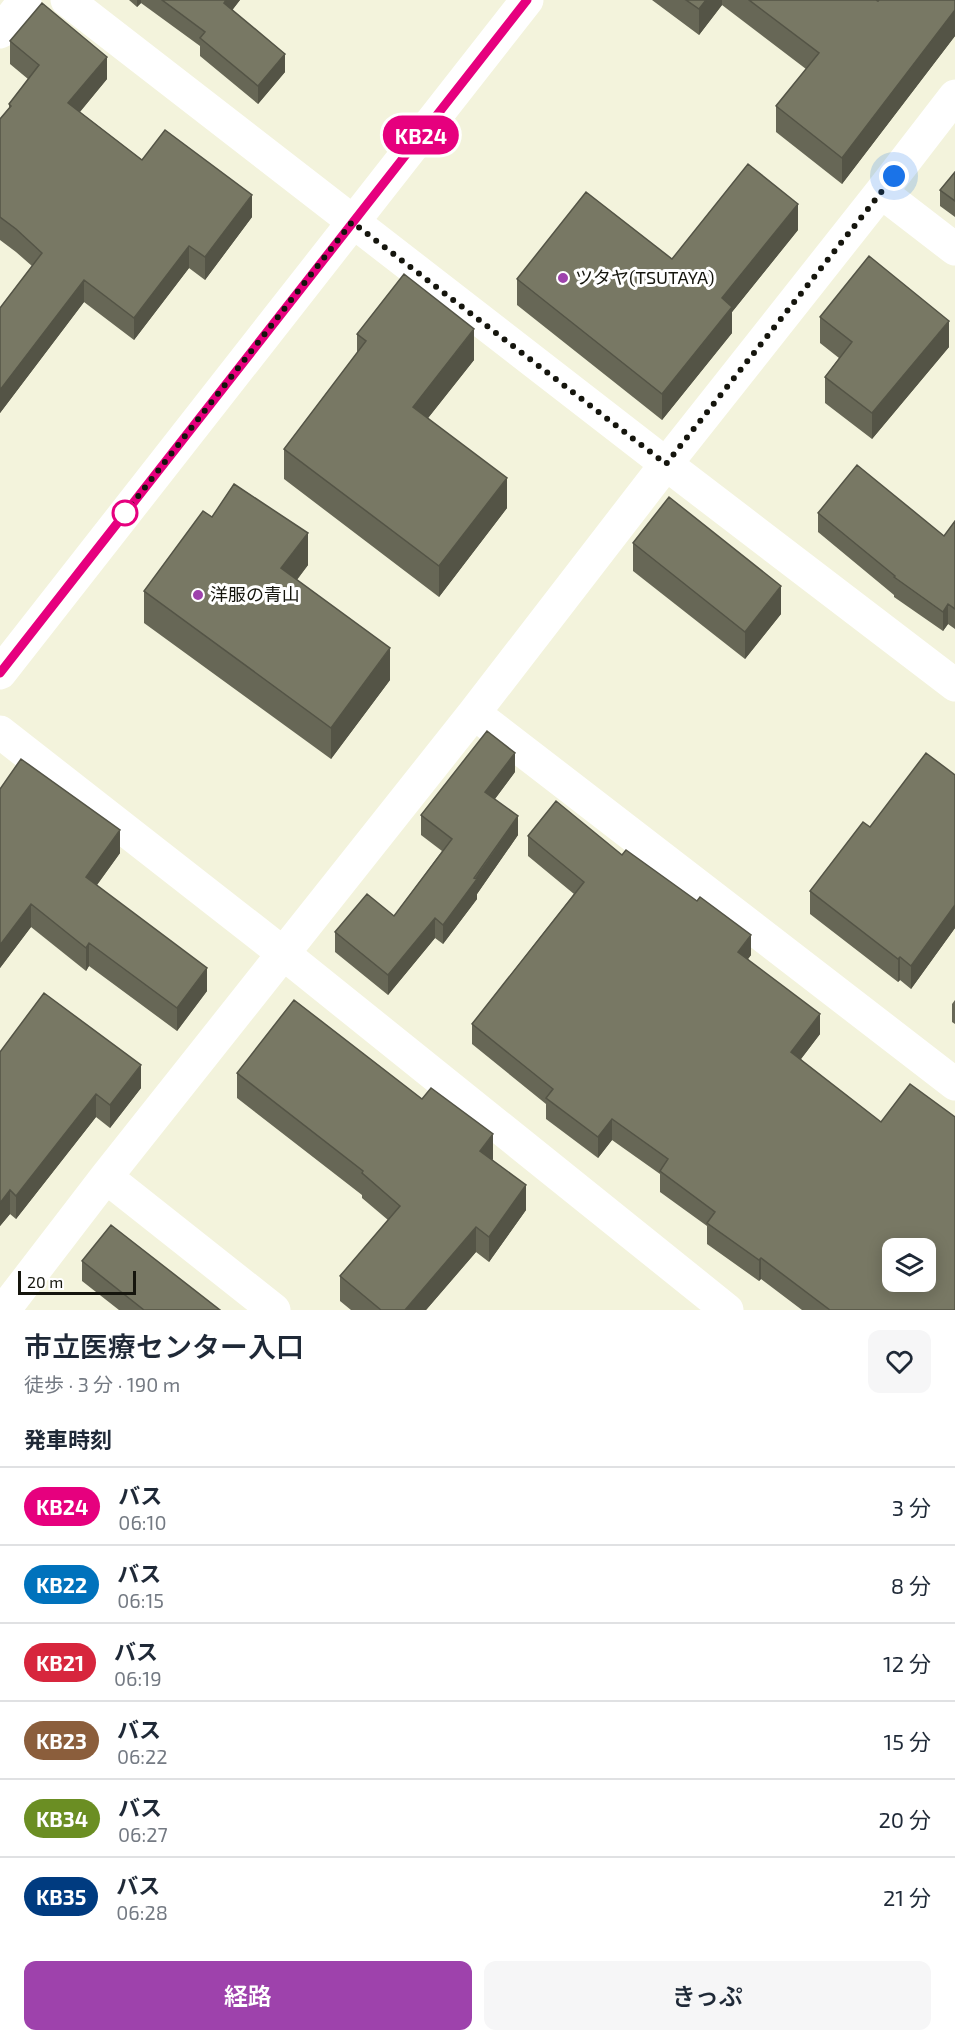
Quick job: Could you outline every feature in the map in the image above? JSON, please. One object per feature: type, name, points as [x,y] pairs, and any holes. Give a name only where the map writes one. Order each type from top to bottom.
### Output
[{"type":"street","points":[[0,32],[25,0]]},
{"type":"street","points":[[67,0],[955,685]]},
{"type":"street","points":[[0,673],[527,0]]},
{"type":"street","points":[[4,1310],[106,1177],[474,713],[955,96]]},
{"type":"street","points":[[881,192],[955,249]]},
{"type":"street","points":[[474,713],[955,1084]]},
{"type":"street","points":[[0,732],[284,954],[727,1310]]},
{"type":"street","points":[[106,1177],[274,1310]]},
{"type":"building","points":[[162,0],[226,0],[224,3],[285,54],[258,86],[200,38],[205,32]]},
{"type":"building","points":[[686,0],[706,0],[699,9]]},
{"type":"building","points":[[749,0],[955,0],[955,10],[842,158],[776,106],[819,53]]},
{"type":"building","points":[[42,3],[107,57],[68,103],[142,160],[165,130],[252,195],[205,257],[189,246],[134,318],[84,280],[0,390],[0,308],[42,253],[0,217],[0,119],[39,65],[10,41]]},
{"type":"building","points":[[748,164],[798,204],[722,298],[732,307],[662,394],[517,279],[586,192],[672,259]]},
{"type":"building","points":[[955,172],[955,201],[940,190]]},
{"type":"building","points":[[869,256],[949,321],[872,413],[825,377],[852,342],[820,317]]},
{"type":"building","points":[[404,274],[474,329],[413,407],[507,478],[439,566],[284,449],[366,341],[357,334]]},
{"type":"building","points":[[857,465],[944,536],[955,521],[955,609],[948,604],[943,612],[894,577],[818,513]]},
{"type":"building","points":[[234,484],[308,533],[281,568],[390,648],[331,728],[144,591],[203,511],[212,517]]},
{"type":"building","points":[[669,497],[781,586],[745,632],[633,543]]},
{"type":"building","points":[[487,731],[515,753],[485,792],[518,816],[474,878],[477,879],[443,925],[435,918],[388,975],[335,932],[367,894],[394,916],[452,839],[421,815]]},
{"type":"building","points":[[926,753],[955,775],[955,905],[911,966],[900,957],[898,959],[810,891],[863,822],[870,827]]},
{"type":"building","points":[[21,759],[120,830],[86,877],[207,968],[177,1008],[89,943],[86,948],[31,904],[0,945],[0,789]]},
{"type":"building","points":[[556,801],[622,855],[626,850],[697,901],[700,897],[751,935],[738,952],[820,1014],[791,1052],[881,1122],[910,1084],[955,1117],[955,1310],[830,1310],[761,1258],[759,1260],[707,1223],[715,1212],[660,1171],[668,1159],[612,1119],[598,1137],[546,1098],[553,1089],[472,1024],[584,882],[528,836]]},
{"type":"building","points":[[44,993],[141,1065],[110,1105],[96,1094],[16,1196],[10,1190],[0,1203],[0,1052]]},
{"type":"building","points":[[294,1000],[422,1099],[431,1088],[493,1134],[480,1151],[526,1185],[489,1237],[476,1227],[405,1310],[381,1310],[340,1276],[400,1206],[362,1173],[363,1171],[237,1073]]},
{"type":"building","points":[[111,1225],[220,1310],[144,1310],[82,1261]]},
{"type":"bus line","name":"KB24","points":[[0,673],[527,0]]},
{"type":"place","name":"ツタヤ(TSUTAYA)","points":[[563,278]]},
{"type":"place","name":"洋服の青山","points":[[198,595]]},
{"type":"route","points":[[125,513],[352,222],[666,464],[894,176]]}]
